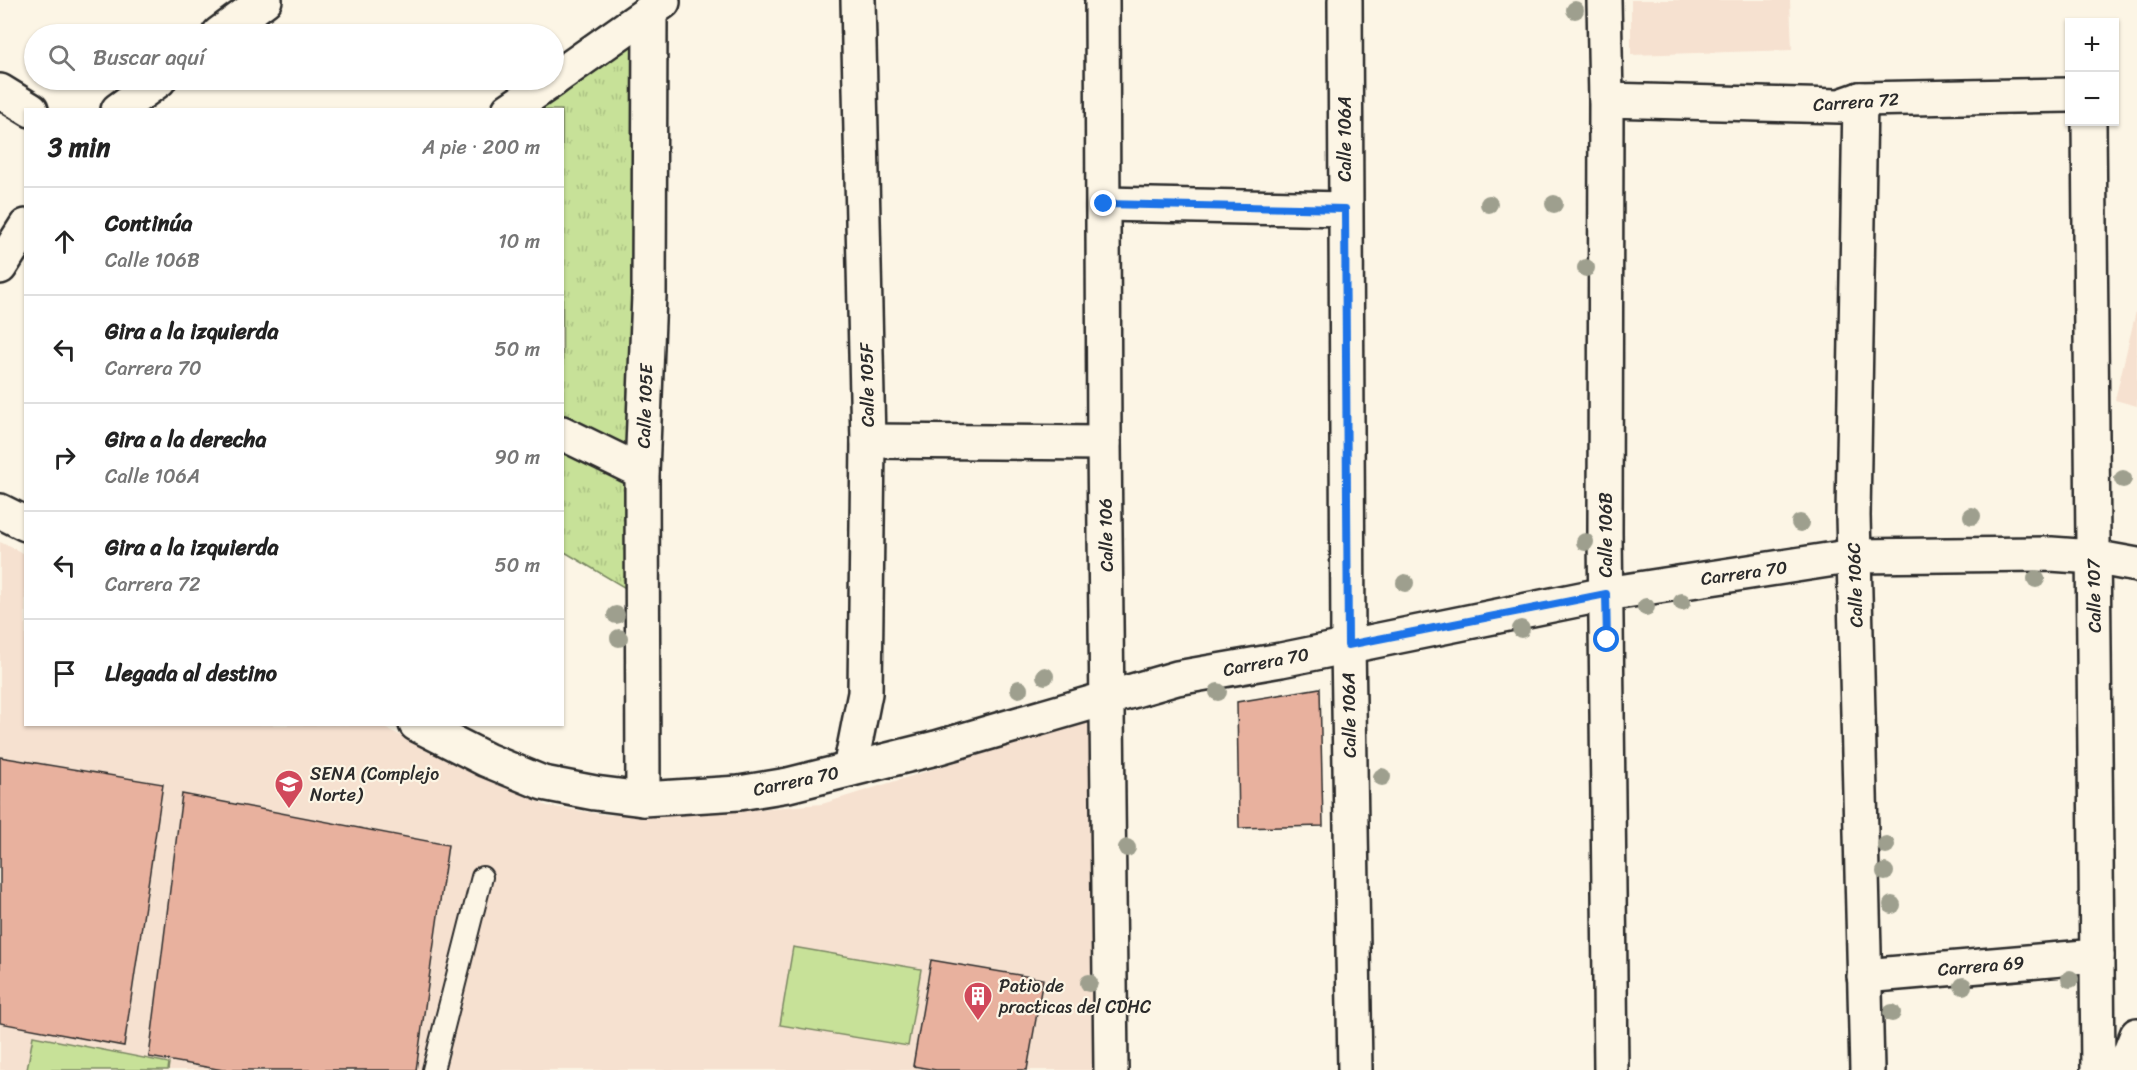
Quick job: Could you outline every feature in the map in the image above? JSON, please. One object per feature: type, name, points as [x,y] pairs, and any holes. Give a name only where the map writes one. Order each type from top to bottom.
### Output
[{"type":"street","points":[[233,24],[265,0]]},
{"type":"street","name":"Calle 105F","points":[[850,770],[865,693],[868,441],[858,0]]},
{"type":"street","name":"Calle 106","points":[[1102,0],[1111,1070]]},
{"type":"street","name":"Calle 106A","points":[[1345,0],[1348,645],[1356,1070]]},
{"type":"street","name":"Calle 106B","points":[[1604,0],[1606,594],[1611,1070]]},
{"type":"street","points":[[564,71],[658,6]]},
{"type":"street","name":"Calle 105E","points":[[643,799],[642,472],[658,6]]},
{"type":"street","points":[[121,108],[145,90]]},
{"type":"street","points":[[512,108],[537,90]]},
{"type":"street","points":[[0,91],[28,108]]},
{"type":"street","name":"Carrera 72","points":[[1606,100],[1840,106],[1860,99],[2065,95]]},
{"type":"street","name":"Calle 106C","points":[[1860,99],[1852,516],[1867,1070]]},
{"type":"street","name":"Calle 107","points":[[2089,126],[2098,1070]]},
{"type":"street","points":[[1104,204],[1345,209]]},
{"type":"street","points":[[0,267],[24,229]]},
{"type":"street","points":[[564,434],[642,472]]},
{"type":"street","points":[[868,441],[1104,443]]},
{"type":"street","points":[[0,511],[24,523]]},
{"type":"street","name":"Carrera 70","points":[[420,726],[487,760],[543,783],[643,799],[739,793],[788,785],[850,770],[1177,678],[1281,660],[1606,594],[1854,556],[2051,554],[2093,557],[2137,565]]},
{"type":"street","name":"Carrera 69","points":[[1864,976],[2097,956]]},
{"type":"street","points":[[2122,1070],[2137,1035]]},
{"type":"lane","points":[[434,1070],[482,877]]},
{"type":"shaded area","points":[[1631,0],[1790,0],[1792,50],[1631,55]]},
{"type":"shaded area","points":[[2137,307],[2137,406],[2115,400]]},
{"type":"shaded area","name":"SENA (Complejo Norte)","points":[[0,542],[24,554],[24,726],[381,726],[547,806],[608,815],[682,815],[822,804],[1090,720],[1099,856],[1095,1070],[0,1070]]},
{"type":"green space","points":[[640,33],[627,589],[564,552],[564,108],[504,108],[536,90],[564,90],[564,75]]},
{"type":"green space","points":[[793,947],[921,969],[908,1046],[780,1025]]},
{"type":"green space","points":[[33,1036],[169,1063],[168,1070],[27,1070]]},
{"type":"building","points":[[1320,688],[1323,826],[1239,828],[1237,702]]},
{"type":"building","points":[[0,757],[163,784],[124,1046],[0,1023]]},
{"type":"building","points":[[182,794],[448,845],[416,1070],[223,1070],[149,1057]]},
{"type":"building","name":"Patio de practicas del CDHC","points":[[931,960],[1043,979],[1027,1070],[936,1070],[913,1066]]},
{"type":"place","name":"SENA (Complejo Norte)","points":[[289,810]]},
{"type":"place","name":"Patio de practicas del CDHC","points":[[978,1022]]},
{"type":"route","points":[[1104,204],[1345,209],[1348,645],[1606,594],[1607,640]]}]
